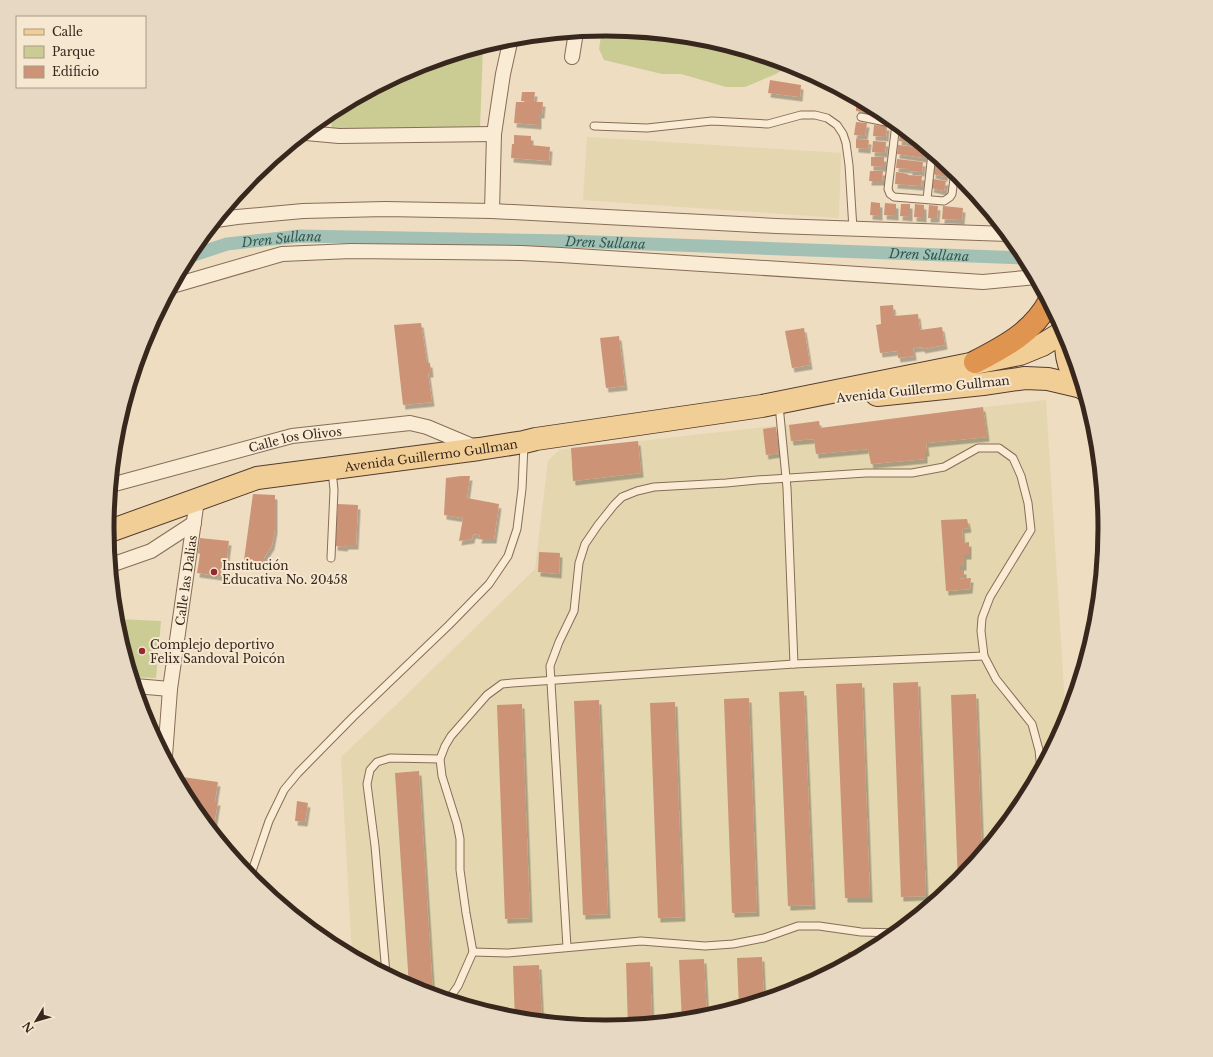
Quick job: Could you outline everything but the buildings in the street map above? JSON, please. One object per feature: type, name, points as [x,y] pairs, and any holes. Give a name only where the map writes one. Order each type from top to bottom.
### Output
[{"type":"highway","points":[[975,362],[1010,344],[1032,326],[1046,308]]},
{"type":"main road","name":"Avenida Guillermo Gullman","points":[[771,405],[1020,354],[1042,345],[1059,334]]},
{"type":"main road","points":[[1067,352],[1067,360],[1075,378]]},
{"type":"main road","name":"Avenida Guillermo Gullman","points":[[114,529],[257,478],[479,449],[536,439],[771,405],[983,384],[1025,378],[1048,379],[1078,387]]},
{"type":"street","points":[[572,57],[575,37]]},
{"type":"street","points":[[492,211],[494,134],[503,74],[509,45]]},
{"type":"street","points":[[313,134],[339,136],[494,134]]},
{"type":"street","points":[[224,219],[303,211],[492,211],[776,226],[1000,234]]},
{"type":"street","points":[[179,284],[282,254],[351,251],[548,254],[983,282],[1030,278]]},
{"type":"street","name":"Calle los Olivos","points":[[116,484],[292,436],[410,423],[427,427],[479,449]]},
{"type":"street","name":"Calle las Dalias","points":[[166,747],[170,689],[197,500]]},
{"type":"street","points":[[115,564],[151,551],[194,523]]},
{"type":"street","points":[[140,686],[170,689]]},
{"type":"lane","points":[[594,126],[647,128],[712,121],[768,124],[801,115],[815,115],[827,118],[837,125],[846,143],[853,228]]},
{"type":"lane","points":[[861,117],[883,121]]},
{"type":"lane","points":[[895,130],[888,189],[890,194],[894,197],[944,200],[952,194],[953,178]]},
{"type":"lane","points":[[927,200],[931,158]]},
{"type":"lane","points":[[771,405],[786,478],[794,664]]},
{"type":"lane","points":[[252,871],[269,821],[284,790],[298,773],[353,717],[449,625],[489,584],[508,556],[517,529],[522,489],[524,442]]},
{"type":"lane","points":[[567,947],[550,666],[559,642],[574,611],[579,563],[585,544],[614,505],[622,497],[637,491],[654,487],[786,478],[866,473],[912,473],[944,467],[978,448],[999,448],[1013,458],[1021,476],[1028,503],[1031,530],[990,597],[982,618],[981,631],[984,656],[996,679],[1032,724],[1039,750],[1040,761]]},
{"type":"lane","points":[[332,468],[334,490],[332,558]]},
{"type":"lane","points":[[451,996],[458,986],[473,952],[460,870],[460,839],[457,824],[442,776],[440,759],[444,746],[457,729],[495,688],[502,684],[794,664],[984,656]]},
{"type":"lane","points":[[386,968],[368,784],[370,770],[377,762],[390,758],[440,759]]},
{"type":"lane","points":[[473,952],[508,952],[642,941],[705,946],[733,944],[764,938],[798,926],[819,926],[861,932],[887,933]]},
{"type":"shaded area","points":[[587,137],[841,153],[839,218],[583,200]]},
{"type":"shaded area","points":[[1046,400],[1065,709],[1033,775],[1016,802],[977,853],[955,877],[931,899],[880,938],[853,955],[824,970],[795,984],[765,995],[703,1012],[671,1017],[606,1021],[542,1017],[510,1012],[448,995],[418,984],[352,950],[341,757],[535,569],[548,461],[559,450],[819,421],[821,428]]},
{"type":"green space","points":[[601,36],[639,37],[671,40],[703,45],[765,62],[784,69],[776,74],[745,87],[726,87],[681,74],[662,74],[604,60],[599,49]]},
{"type":"green space","points":[[483,52],[480,129],[332,130],[331,121],[360,102],[389,87],[418,73],[448,62]]},
{"type":"green space","name":"Complejo deportivo Felix Sandoval Poicón","points":[[122,619],[161,621],[156,678],[137,677]]},
{"type":"waterway","name":"Dren Sullana","points":[[198,254],[227,244],[300,236],[568,241],[1018,258]]},
{"type":"place","name":"Institución Educativa No. 20458","points":[[214,572]]},
{"type":"place","name":"Complejo deportivo Felix Sandoval Poicón","points":[[142,651]]}]
